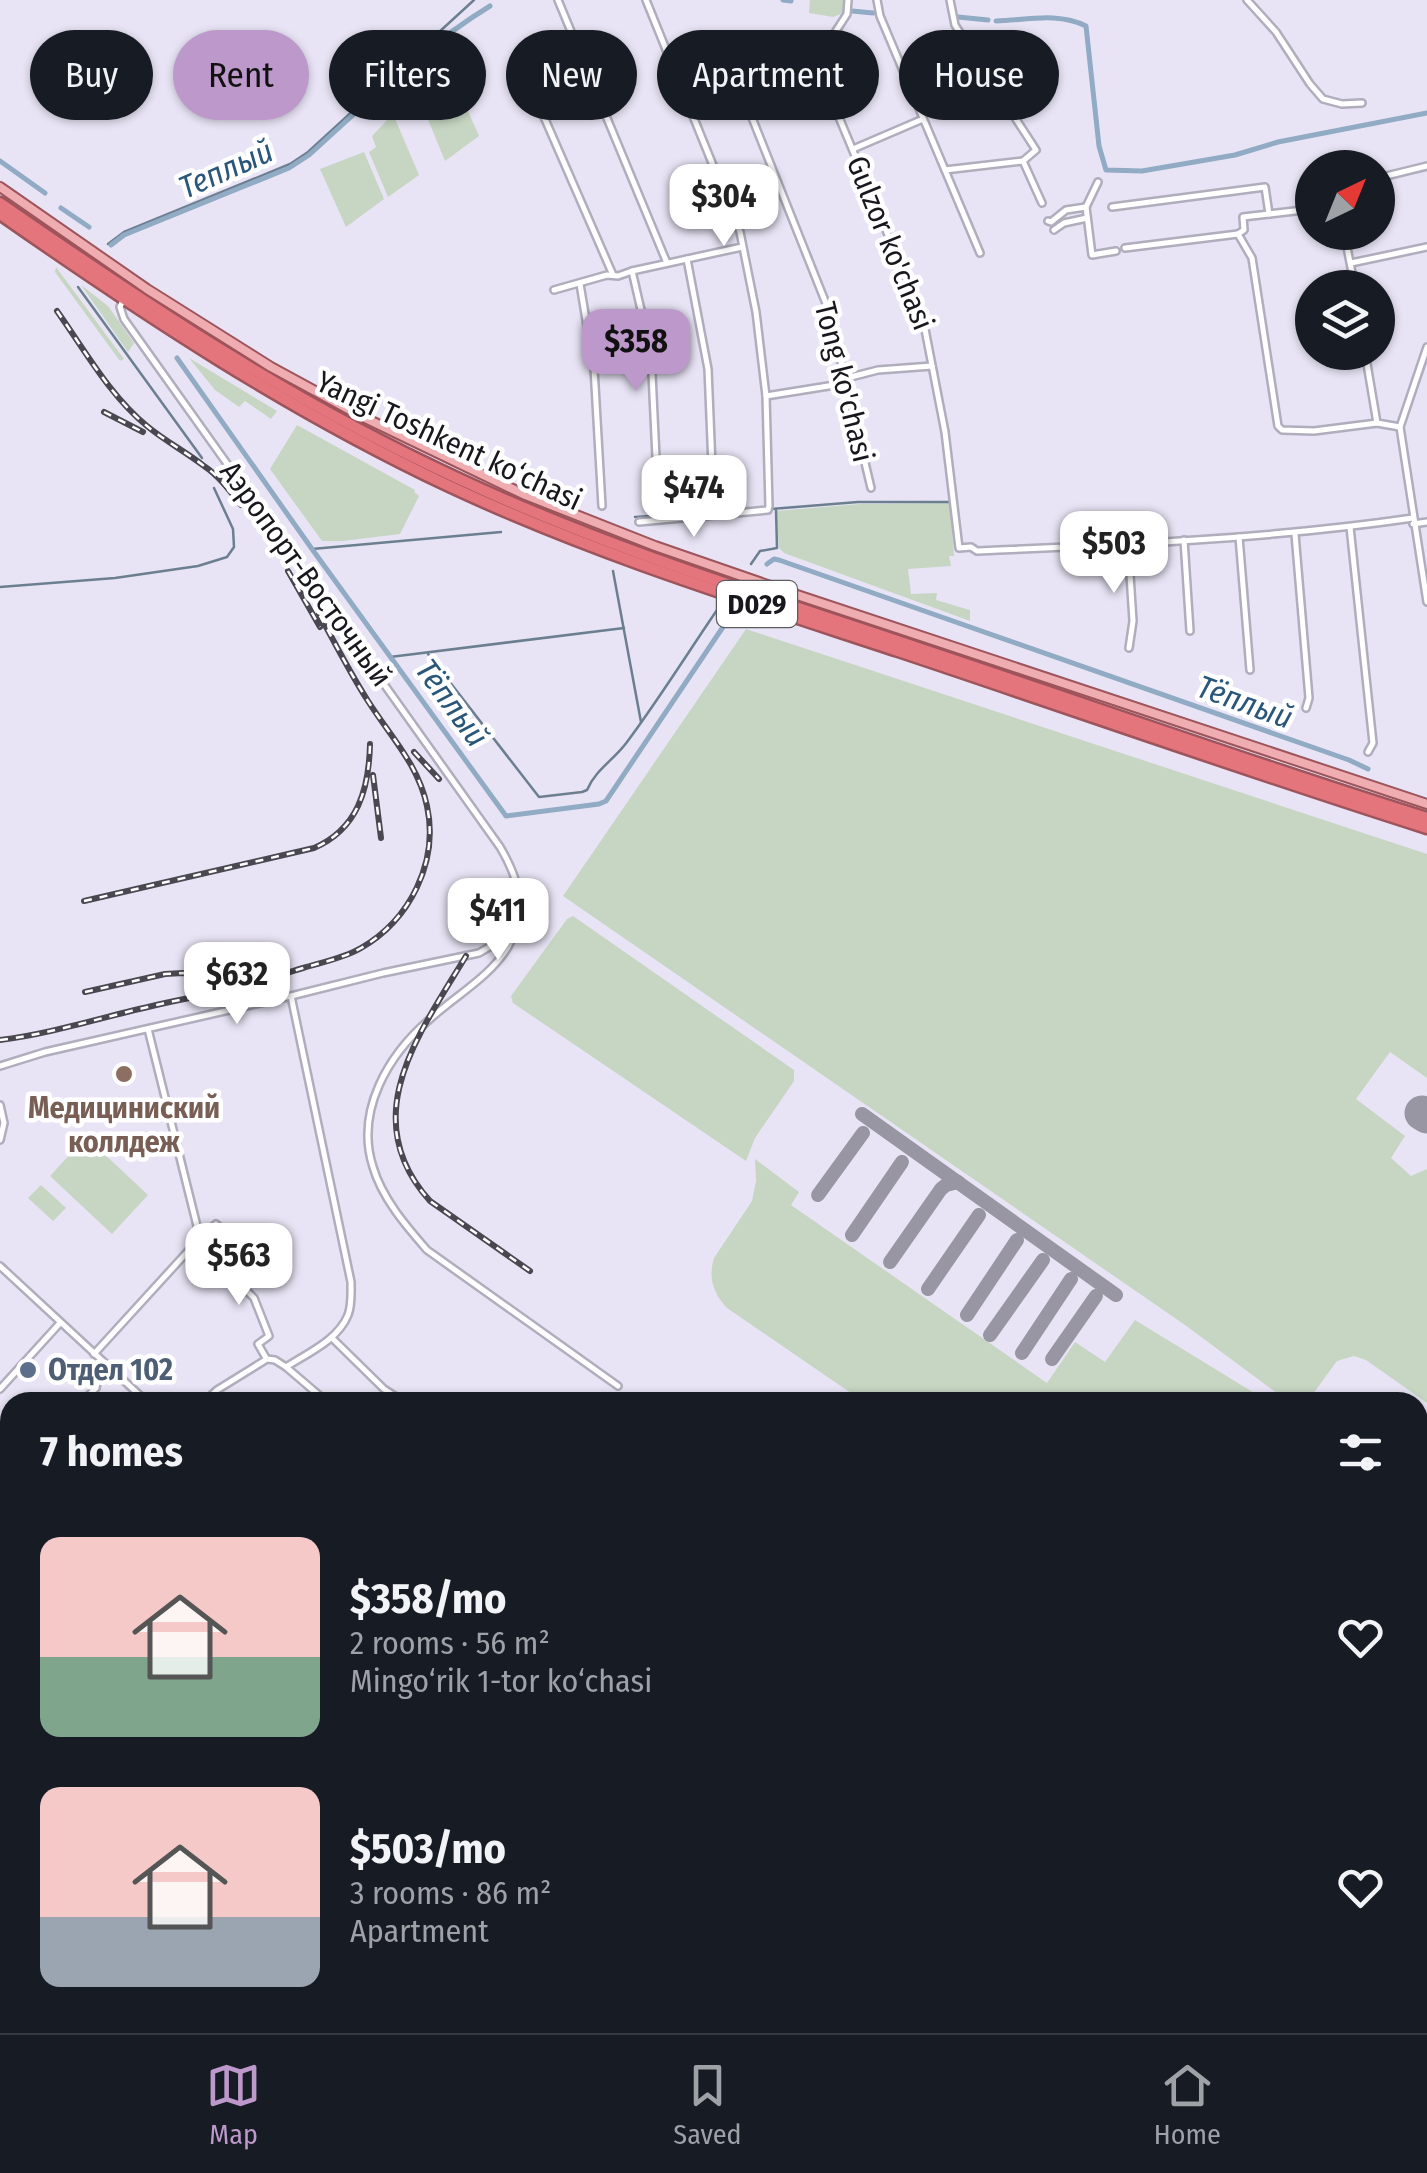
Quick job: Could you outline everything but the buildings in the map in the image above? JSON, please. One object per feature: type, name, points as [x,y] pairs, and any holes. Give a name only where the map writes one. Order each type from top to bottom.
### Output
[{"type":"highway","name":"Yangi Toshkent ko‘chasi","points":[[0,203],[125,290],[270,381],[434,467],[549,519],[708,577],[1427,818]]},
{"type":"highway","name":"Yangi Toshkent ko‘chasi","points":[[0,214],[234,371],[330,426],[528,521],[686,580],[1427,828]]},
{"type":"main road","points":[[0,187],[147,289],[270,366],[395,433],[523,494],[654,546],[788,592],[1427,804]]},
{"type":"street","points":[[558,0],[667,263]]},
{"type":"street","points":[[646,0],[658,30]]},
{"type":"street","points":[[836,30],[846,14],[848,0]]},
{"type":"street","points":[[877,0],[899,62]]},
{"type":"street","points":[[946,170],[1023,161],[1036,150],[955,26],[950,0]]},
{"type":"street","points":[[1247,0],[1276,32],[1324,99],[1342,104],[1362,103]]},
{"type":"street","points":[[545,120],[614,276]]},
{"type":"street","points":[[639,522],[768,508],[766,396],[756,312],[740,232],[695,120]]},
{"type":"street","name":"Tong ko'chasi","points":[[752,120],[829,311],[871,488]]},
{"type":"street","name":"Gulzor ko'chasi","points":[[840,120],[928,334],[945,432],[958,548],[971,547],[977,551],[1128,544]]},
{"type":"street","points":[[852,149],[921,120]]},
{"type":"street","points":[[923,120],[980,253]]},
{"type":"street","points":[[1023,161],[1042,204]]},
{"type":"street","points":[[1395,174],[1427,166]]},
{"type":"street","points":[[1098,182],[1086,207],[1092,255],[1116,251]]},
{"type":"street","points":[[1112,207],[1265,187],[1269,214]]},
{"type":"street","points":[[1048,221],[1066,210],[1086,207]]},
{"type":"street","points":[[1126,248],[1238,234],[1244,230],[1244,217],[1295,210]]},
{"type":"street","points":[[1054,230],[1066,222],[1086,218]]},
{"type":"street","points":[[1238,234],[1252,258],[1278,426],[1282,430],[1314,431],[1378,424],[1400,427]]},
{"type":"street","points":[[554,290],[742,247]]},
{"type":"street","points":[[1351,263],[1427,247]]},
{"type":"street","points":[[1348,250],[1352,270]]},
{"type":"street","points":[[688,260],[708,369],[714,512]]},
{"type":"street","points":[[632,271],[651,353],[658,517]]},
{"type":"street","points":[[580,284],[594,368],[602,506]]},
{"type":"street","name":"Аэропорт-Восточный","points":[[123,300],[122,315],[500,846],[520,890],[521,907],[514,933]]},
{"type":"street","points":[[1427,347],[1400,427],[1427,602]]},
{"type":"street","points":[[766,396],[878,370],[932,366]]},
{"type":"street","points":[[1368,370],[1378,424]]},
{"type":"street","points":[[1129,648],[1132,621],[1128,544],[1427,522]]},
{"type":"street","points":[[1350,527],[1373,743],[1368,752]]},
{"type":"street","points":[[1295,534],[1310,698],[1306,708]]},
{"type":"street","points":[[1239,537],[1250,670]]},
{"type":"street","points":[[1184,540],[1190,631]]},
{"type":"street","points":[[0,1066],[45,1052],[479,953],[514,933]]},
{"type":"street","points":[[514,933],[508,947],[487,972],[426,1022],[383,1075],[371,1106],[368,1135],[372,1167],[407,1228],[427,1250],[618,1386]]},
{"type":"street","points":[[286,1367],[332,1338],[350,1309],[351,1282],[291,996]]},
{"type":"street","points":[[148,1030],[200,1238]]},
{"type":"street","points":[[0,1105],[4,1124],[0,1140]]},
{"type":"street","points":[[94,1354],[216,1224],[235,1242],[217,1262],[258,1304],[269,1336],[258,1344],[267,1359]]},
{"type":"street","points":[[0,1266],[135,1392]]},
{"type":"street","points":[[0,1389],[60,1323]]},
{"type":"street","points":[[332,1338],[390,1392]]},
{"type":"street","points":[[215,1392],[267,1359],[286,1367],[315,1392]]},
{"type":"street","points":[[92,1392],[102,1361]]},
{"type":"green space","points":[[810,0],[846,0],[844,13],[833,17],[809,13]]},
{"type":"green space","points":[[387,120],[396,120],[419,175],[388,197],[369,152],[376,147],[372,136]]},
{"type":"green space","points":[[428,120],[472,120],[479,136],[445,161]]},
{"type":"green space","points":[[364,152],[384,199],[346,227],[320,169]]},
{"type":"green space","points":[[56,267],[124,359],[120,361],[55,272]]},
{"type":"green space","points":[[81,285],[108,306],[134,343],[128,352]]},
{"type":"green space","points":[[189,358],[277,411],[271,419],[245,401],[239,407],[215,390]]},
{"type":"green space","points":[[297,425],[415,490],[419,496],[400,534],[322,541],[270,469]]},
{"type":"green space","points":[[950,503],[954,556],[949,556],[951,566],[908,569],[911,594],[937,593],[936,600],[970,610],[970,621],[779,548],[776,511],[860,504]]},
{"type":"green space","points":[[746,629],[1427,854],[1427,1078],[1390,1052],[1356,1099],[1405,1136],[1391,1158],[1411,1176],[1427,1169],[1427,1392],[1411,1392],[1354,1356],[1337,1361],[1314,1392],[1275,1392],[1185,1325],[563,896]]},
{"type":"green space","points":[[573,916],[794,1070],[794,1081],[755,1138],[746,1161],[513,1003],[511,996]]},
{"type":"green space","points":[[86,1137],[148,1195],[112,1234],[50,1176]]},
{"type":"green space","points":[[755,1159],[799,1192],[791,1205],[1047,1383],[1075,1342],[1105,1362],[1135,1320],[1253,1392],[849,1392],[727,1308],[715,1291],[714,1258],[752,1201]]},
{"type":"green space","points":[[41,1185],[66,1208],[53,1221],[28,1198]]},
{"type":"waterway","name":"Теплый","points":[[108,244],[124,232],[290,164],[308,152],[474,0]]},
{"type":"waterway","name":"Теплый","points":[[783,0],[791,1]]},
{"type":"waterway","name":"Теплый","points":[[111,245],[124,235],[289,168],[309,155],[419,57],[490,6]]},
{"type":"waterway","name":"Теплый","points":[[852,11],[873,13]]},
{"type":"waterway","name":"Теплый","points":[[958,17],[988,20]]},
{"type":"waterway","name":"Теплый","points":[[996,21],[1053,18],[1086,26],[1099,146],[1106,170],[1142,171],[1235,155],[1278,142],[1427,113]]},
{"type":"waterway","name":"Тёплый","points":[[0,161],[45,193]]},
{"type":"waterway","name":"Тёплый","points":[[61,208],[89,227]]},
{"type":"waterway","points":[[78,287],[202,458]]},
{"type":"waterway","name":"Тёплый","points":[[177,358],[506,816],[606,801],[727,621]]},
{"type":"waterway","points":[[0,587],[115,578],[198,566],[227,557],[234,547],[233,529],[214,488]]},
{"type":"waterway","points":[[771,509],[858,502],[952,502]]},
{"type":"waterway","points":[[751,564],[760,551],[777,548],[776,510]]},
{"type":"waterway","points":[[635,517],[713,512]]},
{"type":"waterway","points":[[312,549],[501,532]]},
{"type":"waterway","name":"Тёплый","points":[[767,564],[779,560],[1368,769]]},
{"type":"waterway","points":[[613,571],[641,722]]},
{"type":"waterway","points":[[428,654],[539,797],[582,792],[627,742],[717,610]]},
{"type":"waterway","points":[[390,657],[624,628]]},
{"type":"taxiway","points":[[862,1114],[1116,1295]]},
{"type":"taxiway","points":[[818,1195],[863,1133]]},
{"type":"taxiway","points":[[852,1235],[902,1162]]},
{"type":"taxiway","points":[[890,1262],[941,1189],[958,1182]]},
{"type":"taxiway","points":[[928,1289],[979,1215]]},
{"type":"taxiway","points":[[967,1315],[1017,1240]]},
{"type":"taxiway","points":[[990,1335],[1043,1260]]},
{"type":"taxiway","points":[[1022,1353],[1071,1279]]},
{"type":"taxiway","points":[[1052,1359],[1096,1296]]},
{"type":"runway","points":[[1422,1113],[1427,1116]]},
{"type":"railway","points":[[57,311],[121,401],[154,431],[209,470],[241,505]]},
{"type":"railway","points":[[104,412],[143,432]]},
{"type":"railway","points":[[288,571],[320,627]]},
{"type":"railway","points":[[0,1040],[239,987],[340,957],[378,936],[407,906],[429,848],[430,827],[423,791],[319,614]]},
{"type":"railway","points":[[84,901],[314,848],[329,840],[351,819],[358,806],[367,777],[370,744]]},
{"type":"railway","points":[[414,752],[439,779]]},
{"type":"railway","points":[[373,775],[381,838]]},
{"type":"railway","points":[[466,956],[414,1046],[402,1077],[396,1108],[397,1139],[408,1170],[430,1201],[530,1271]]},
{"type":"railway","points":[[85,992],[165,974],[240,981]]},
{"type":"place","name":"Медициниский коллдеж","points":[[124,1074]]},
{"type":"place","name":"Отдел 102","points":[[28,1370]]}]
